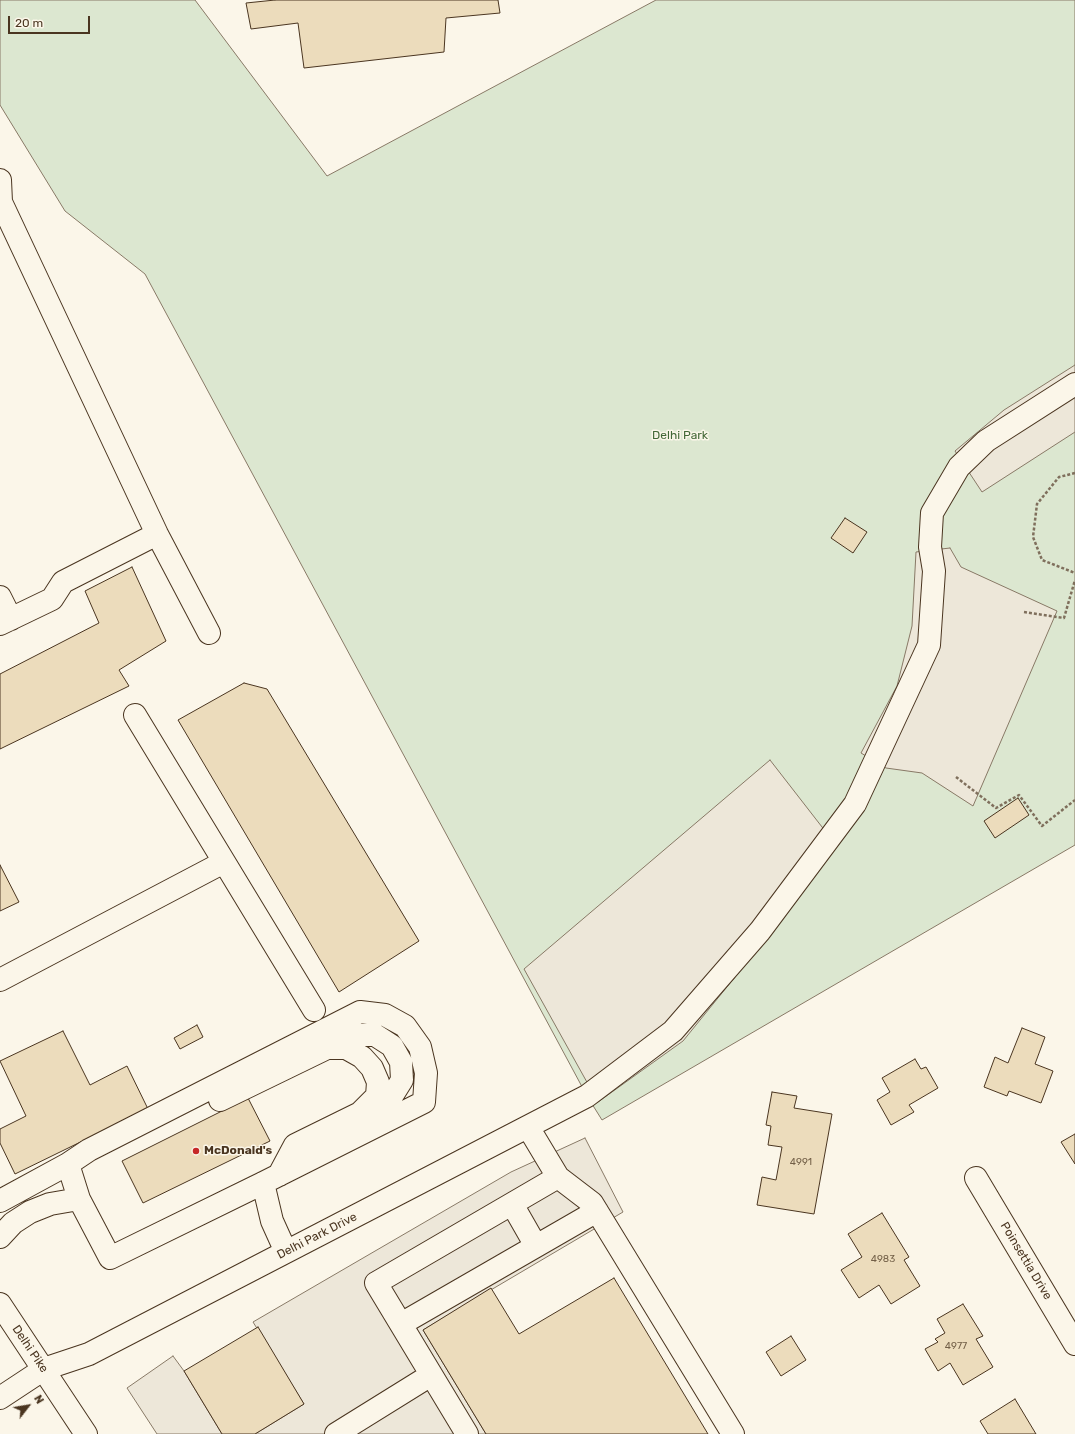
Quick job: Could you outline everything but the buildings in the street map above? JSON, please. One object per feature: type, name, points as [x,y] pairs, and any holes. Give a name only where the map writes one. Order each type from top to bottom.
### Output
[{"type":"street","points":[[0,180],[1,202],[157,534],[209,633]]},
{"type":"street","name":"Delhi Park Drive","points":[[0,1398],[44,1369],[88,1354],[587,1096],[673,1031],[760,931],[855,804],[929,645],[934,571],[930,547],[932,513],[958,467],[986,441],[1075,384]]},
{"type":"street","points":[[0,598],[5,622],[52,599],[63,582],[157,534]]},
{"type":"street","points":[[135,715],[314,1010]]},
{"type":"street","points":[[0,980],[224,862]]},
{"type":"street","points":[[0,1201],[99,1146],[360,1012],[385,1014],[405,1026],[420,1047],[426,1073],[424,1102],[110,1258],[79,1199],[68,1164]]},
{"type":"street","points":[[99,1146],[139,1140],[358,1034],[375,1036],[392,1046],[401,1062],[402,1080],[392,1096],[295,1145],[271,1179],[272,1221],[286,1252]]},
{"type":"street","points":[[327,1048],[346,1048],[362,1057],[372,1068],[378,1082],[377,1096],[360,1113]]},
{"type":"street","points":[[528,1127],[558,1177],[592,1203],[733,1434]]},
{"type":"street","points":[[467,1434],[376,1283],[558,1177]]},
{"type":"street","name":"Poinsettia Drive","points":[[976,1178],[1075,1344]]},
{"type":"street","points":[[239,1195],[272,1221]]},
{"type":"street","points":[[0,1238],[12,1223],[30,1212],[50,1204],[79,1199]]},
{"type":"street","points":[[512,1204],[536,1246]]},
{"type":"street","points":[[401,1324],[597,1211]]},
{"type":"street","name":"Delhi Pike","points":[[0,1304],[86,1434]]},
{"type":"street","points":[[336,1434],[431,1375]]},
{"type":"path","points":[[1075,473],[1059,477],[1037,504],[1033,537],[1042,560],[1075,573]]},
{"type":"path","points":[[1024,612],[1064,618],[1075,580]]},
{"type":"path","points":[[956,777],[996,808],[1020,795],[1042,826],[1075,800]]},
{"type":"green space","name":"Delhi Park","points":[[0,0],[195,0],[327,176],[656,0],[1075,0],[1075,845],[602,1120],[587,1096],[145,274],[65,211],[0,105]]},
{"type":"shaded area","points":[[1075,365],[1075,432],[982,492],[955,451],[1004,410]]},
{"type":"shaded area","points":[[950,548],[961,567],[1057,611],[973,806],[922,773],[886,768],[861,753],[897,686],[912,626],[916,552]]},
{"type":"shaded area","points":[[770,760],[836,845],[735,977],[683,1041],[598,1102],[524,969]]},
{"type":"shaded area","points":[[585,1138],[623,1212],[423,1330],[486,1434],[255,1434],[304,1404],[253,1322],[511,1172]]},
{"type":"shaded area","points":[[173,1356],[184,1371],[222,1434],[157,1434],[127,1388]]},
{"type":"place","name":"McDonald's","points":[[196,1151]]}]
